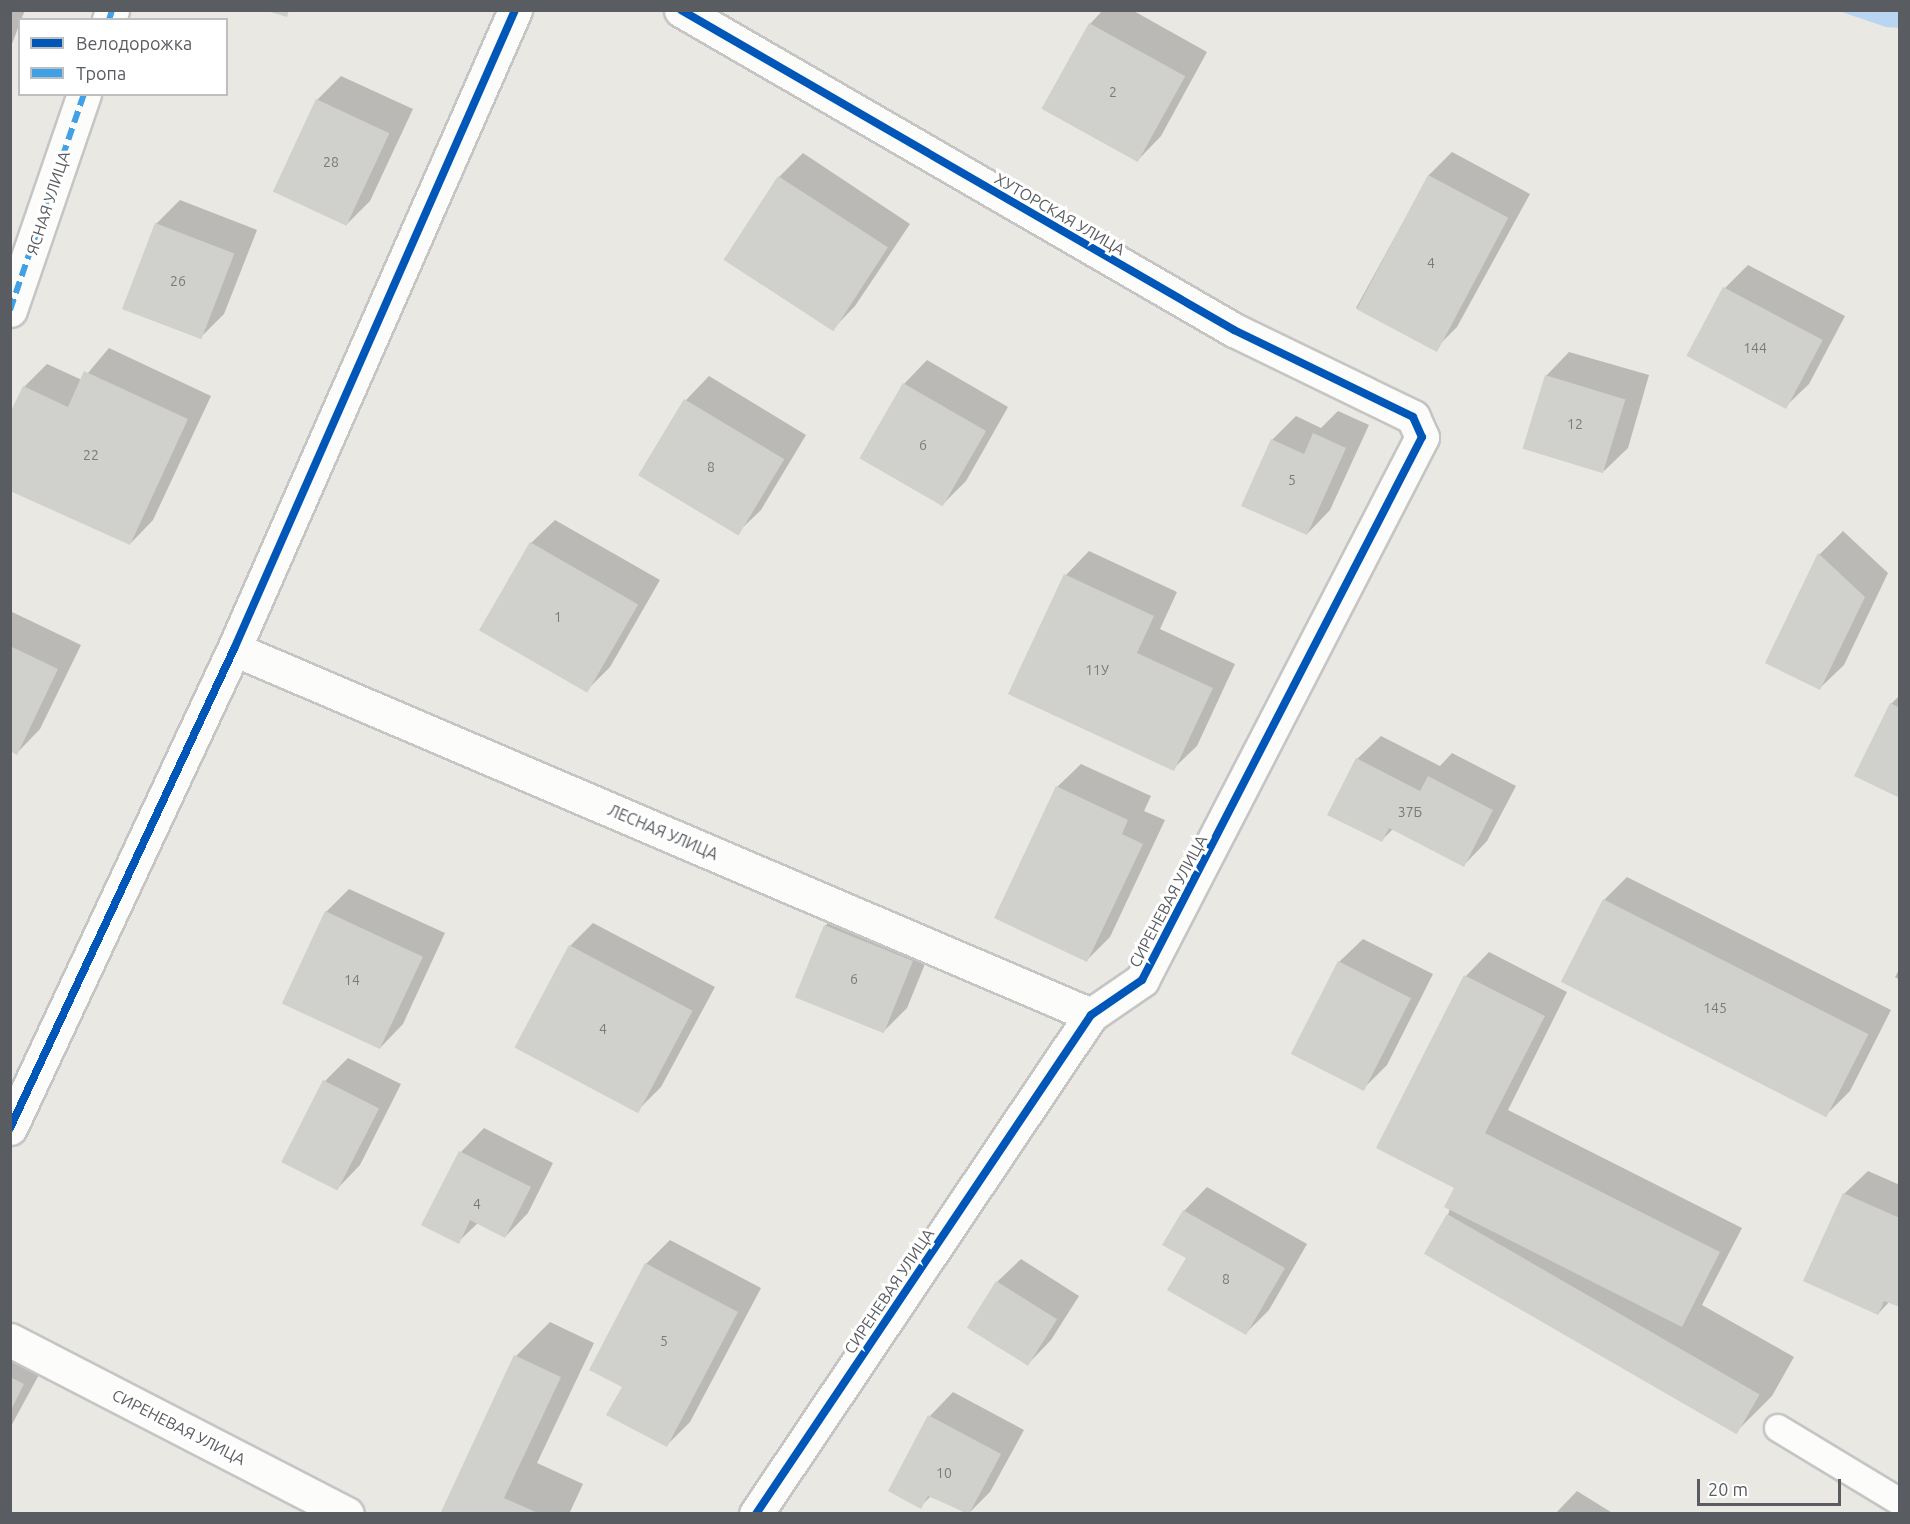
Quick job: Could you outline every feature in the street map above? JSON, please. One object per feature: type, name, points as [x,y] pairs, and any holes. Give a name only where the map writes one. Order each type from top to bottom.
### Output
[{"type":"street","points":[[10,1128],[234,649],[515,10]]},
{"type":"street","name":"ХУТОРСКАЯ УЛИЦА","points":[[681,10],[1234,330],[1413,417],[1422,437]]},
{"type":"street","name":"ЯСНАЯ УЛИЦА","points":[[10,310],[83,96]]},
{"type":"street","name":"СИРЕНЕВАЯ УЛИЦА","points":[[756,1514],[1091,1016],[1142,980],[1422,437]]},
{"type":"street","name":"ЛЕСНАЯ УЛИЦА","points":[[234,649],[1091,1016]]},
{"type":"street","name":"СИРЕНЕВАЯ УЛИЦА","points":[[10,1340],[347,1514]]},
{"type":"lane","points":[[1778,1428],[1899,1502]]},
{"type":"water","points":[[1839,11],[1899,11],[1899,28],[1886,27]]},
{"type":"building","points":[[264,10],[289,10],[287,17]]},
{"type":"building","points":[[1089,23],[1185,76],[1138,162],[1041,109]]},
{"type":"building","points":[[316,99],[389,133],[346,226],[273,191]]},
{"type":"building","points":[[1428,175],[1508,218],[1437,352],[1357,309]]},
{"type":"building","points":[[778,176],[888,247],[833,331],[724,260]]},
{"type":"building","points":[[155,223],[234,253],[201,339],[122,309]]},
{"type":"building","points":[[1723,287],[1823,340],[1786,409],[1686,356]]},
{"type":"building","points":[[84,371],[188,419],[130,545],[10,491],[10,413],[23,386],[68,407]]},
{"type":"building","points":[[1545,375],[1625,400],[1603,473],[1522,449]]},
{"type":"building","points":[[903,383],[986,431],[943,506],[860,458]]},
{"type":"building","points":[[684,399],[784,459],[738,536],[638,475]]},
{"type":"building","points":[[1313,433],[1346,448],[1307,535],[1241,506],[1271,439],[1304,454]]},
{"type":"building","points":[[530,542],[638,604],[587,693],[479,630]]},
{"type":"building","points":[[1818,553],[1865,597],[1820,690],[1765,663]]},
{"type":"building","points":[[1064,574],[1154,616],[1137,653],[1213,688],[1174,771],[1008,694]]},
{"type":"building","points":[[10,646],[58,669],[17,755],[10,751]]},
{"type":"building","points":[[1890,703],[1900,708],[1900,798],[1854,776]]},
{"type":"building","points":[[1356,758],[1420,791],[1428,776],[1493,810],[1464,867],[1389,828],[1382,842],[1327,815]]},
{"type":"building","points":[[1056,786],[1128,820],[1122,834],[1143,844],[1087,962],[994,918]]},
{"type":"building","points":[[1603,899],[1869,1034],[1826,1117],[1561,982]]},
{"type":"building","points":[[325,911],[423,957],[380,1049],[282,1003]]},
{"type":"building","points":[[824,925],[913,961],[884,1033],[795,997]]},
{"type":"building","points":[[569,945],[693,1011],[638,1113],[515,1047]]},
{"type":"building","points":[[1338,961],[1411,998],[1364,1091],[1291,1054]]},
{"type":"building","points":[[1464,975],[1545,1016],[1485,1133],[1720,1252],[1682,1327],[1444,1207],[1454,1188],[1376,1148]]},
{"type":"building","points":[[323,1080],[379,1109],[337,1191],[281,1162]]},
{"type":"building","points":[[459,1151],[531,1187],[505,1238],[470,1220],[459,1244],[421,1225]]},
{"type":"building","points":[[1843,1193],[1900,1218],[1900,1307],[1884,1301],[1878,1315],[1803,1281]]},
{"type":"building","points":[[1183,1210],[1285,1268],[1246,1335],[1167,1290],[1186,1258],[1162,1245]]},
{"type":"building","points":[[1447,1214],[1760,1394],[1737,1434],[1424,1254]]},
{"type":"building","points":[[645,1263],[738,1312],[667,1447],[606,1415],[622,1387],[589,1370]]},
{"type":"building","points":[[996,1281],[1057,1319],[1028,1366],[967,1328]]},
{"type":"building","points":[[514,1355],[561,1377],[504,1498],[540,1514],[440,1514]]},
{"type":"building","points":[[10,1377],[24,1384],[10,1412]]},
{"type":"building","points":[[928,1415],[1001,1454],[969,1514],[928,1496],[921,1509],[888,1491]]},
{"type":"marked path","points":[[110,18],[112,10]]},
{"type":"marked path","points":[[10,310],[83,96]]},
{"type":"cycle path","points":[[10,1128],[234,649],[515,10]]},
{"type":"cycle path","points":[[681,10],[1234,330],[1413,417],[1422,437],[1142,980],[1091,1015],[756,1514]]}]
